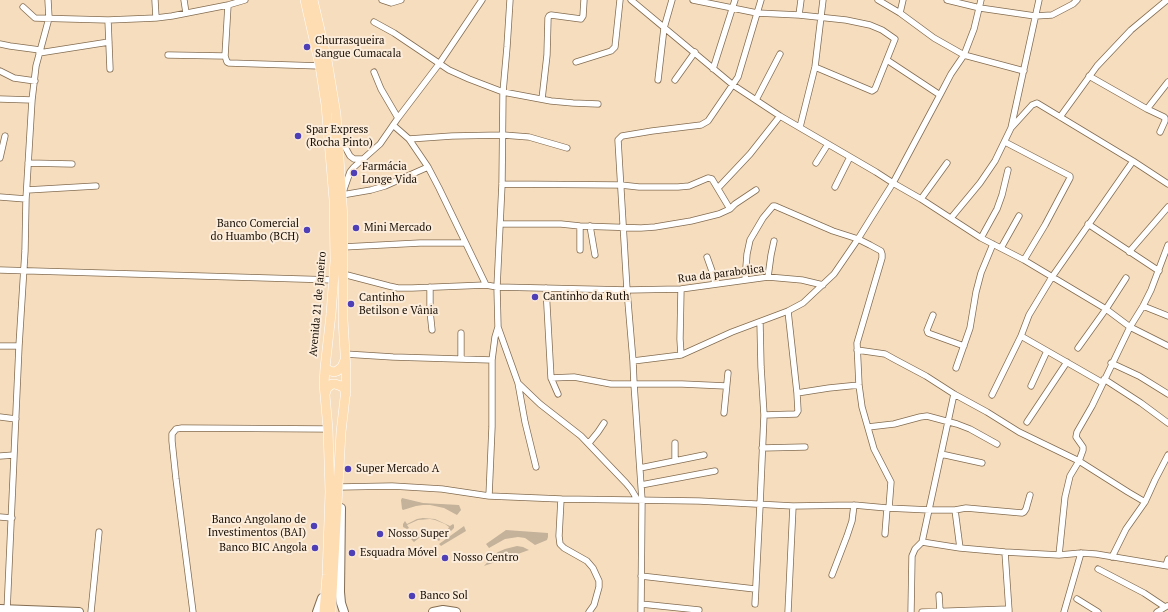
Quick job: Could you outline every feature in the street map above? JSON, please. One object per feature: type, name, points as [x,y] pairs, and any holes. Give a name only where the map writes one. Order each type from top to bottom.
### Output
[{"type":"main road","name":"Avenida 21 de Janeiro","points":[[305,0],[320,66],[327,112],[334,195],[334,280],[325,368],[330,492],[324,612]]},
{"type":"main road","name":"Avenida 21 de Janeiro","points":[[313,0],[327,60],[336,114],[342,195],[343,320],[346,394],[341,432],[331,612]]},
{"type":"main road","points":[[325,368],[330,371],[337,371],[342,367],[345,357]]},
{"type":"main road","points":[[325,394],[327,388],[332,384],[335,384],[344,388],[346,394]]},
{"type":"main road","points":[[339,466],[340,592],[344,612]]},
{"type":"main road","points":[[317,612],[321,603],[327,575]]},
{"type":"main road","points":[[5,610],[79,612]]},
{"type":"main road","points":[[432,612],[440,610],[451,612]]},
{"type":"street","points":[[5,610],[12,518],[26,199],[32,100],[36,66],[49,18],[48,0]]},
{"type":"street","points":[[154,0],[156,18]]},
{"type":"street","points":[[184,0],[186,13]]},
{"type":"street","points":[[23,7],[34,17],[108,20],[156,18],[228,5],[245,0]]},
{"type":"street","points":[[382,0],[391,3],[401,0]]},
{"type":"street","points":[[428,167],[385,186],[342,195],[350,172],[380,144],[439,64],[482,0]]},
{"type":"street","points":[[489,496],[492,427],[492,360],[498,326],[497,287],[502,184],[503,92],[510,0]]},
{"type":"street","points":[[542,99],[547,55],[548,18],[551,15],[580,19],[583,16],[584,0]]},
{"type":"street","points":[[576,62],[611,51],[615,47],[620,0]]},
{"type":"street","points":[[631,0],[733,85],[780,116],[921,198],[981,238],[1024,260],[1106,309],[1130,327],[1168,346]]},
{"type":"street","points":[[658,80],[664,28],[672,0]]},
{"type":"street","points":[[693,0],[757,13],[821,16],[858,22],[882,30],[895,39],[875,89],[871,92],[814,67]]},
{"type":"street","points":[[713,69],[735,0]]},
{"type":"street","points":[[641,612],[641,485],[634,384],[634,361],[627,290],[618,140],[620,137],[652,131],[701,126],[708,121],[738,77],[762,0]]},
{"type":"street","points":[[799,15],[801,0]]},
{"type":"street","points":[[800,127],[814,67],[823,0]]},
{"type":"street","points":[[878,0],[900,13],[934,38],[964,55],[1024,72]]},
{"type":"street","points":[[900,13],[903,0]]},
{"type":"street","points":[[947,0],[980,8],[1035,16],[1052,15],[1073,4],[1077,0]]},
{"type":"street","points":[[634,361],[681,356],[732,332],[788,311],[803,303],[834,274],[893,183],[951,74],[964,55],[974,29],[981,0]]},
{"type":"street","points":[[950,218],[980,183],[995,161],[1011,128],[1039,0]]},
{"type":"street","points":[[1060,117],[1097,66],[1131,30],[1167,0]]},
{"type":"street","points":[[228,5],[225,56],[229,63],[320,66]]},
{"type":"street","points":[[108,20],[110,69]]},
{"type":"street","points":[[374,22],[394,33],[449,70],[503,92],[573,103],[598,104]]},
{"type":"street","points":[[0,44],[40,52],[109,42]]},
{"type":"street","points":[[675,80],[694,52]]},
{"type":"street","points":[[756,100],[780,54]]},
{"type":"street","points":[[168,55],[225,56]]},
{"type":"street","points":[[887,60],[940,95]]},
{"type":"street","points":[[0,71],[14,78],[35,81]]},
{"type":"street","points":[[374,72],[381,89],[398,118]]},
{"type":"street","points":[[1089,76],[1164,117],[1165,121],[1160,132]]},
{"type":"street","points":[[1147,109],[1168,82]]},
{"type":"street","points":[[0,99],[32,100]]},
{"type":"street","points":[[1011,128],[1034,103],[1037,103],[1168,184]]},
{"type":"street","points":[[336,114],[347,152],[354,159],[364,159]]},
{"type":"street","points":[[718,188],[750,154],[780,116]]},
{"type":"street","points":[[393,125],[410,139],[428,167],[440,188],[486,285]]},
{"type":"street","points":[[410,139],[503,135],[529,137],[568,148]]},
{"type":"street","points":[[0,158],[5,136]]},
{"type":"street","points":[[1005,142],[1070,176],[1024,260]]},
{"type":"street","points":[[816,163],[828,144]]},
{"type":"street","points":[[835,187],[850,157]]},
{"type":"street","points":[[992,394],[1021,336],[1029,315],[1052,277],[1133,161]]},
{"type":"street","points":[[28,163],[72,164]]},
{"type":"street","points":[[921,198],[947,163]]},
{"type":"street","points":[[981,238],[997,208],[1008,170]]},
{"type":"street","points":[[502,184],[678,187],[689,186],[708,178],[712,179],[730,209]]},
{"type":"street","points":[[27,190],[96,186]]},
{"type":"street","points":[[500,224],[561,224],[655,228],[708,217],[730,209],[756,190]]},
{"type":"street","points":[[0,197],[26,199]]},
{"type":"street","points":[[745,280],[747,254],[750,240],[763,218],[773,206],[833,231],[858,239],[881,252],[882,254],[873,289],[858,336],[857,350],[862,407],[874,449],[891,482],[885,534]]},
{"type":"street","points":[[1130,252],[1168,207]]},
{"type":"street","points":[[1001,248],[1019,216]]},
{"type":"street","points":[[1088,224],[1159,270]]},
{"type":"street","points":[[580,226],[580,250]]},
{"type":"street","points":[[590,226],[595,255]]},
{"type":"street","points":[[768,277],[770,255],[774,241]]},
{"type":"street","points":[[343,247],[420,243],[465,243]]},
{"type":"street","points":[[956,368],[970,328],[981,273],[993,244]]},
{"type":"street","points":[[1059,555],[1065,497],[1070,476],[1078,461],[1082,447],[1076,437],[1077,432],[1092,406],[1130,327],[1151,290],[1168,245]]},
{"type":"street","points":[[707,257],[715,284]]},
{"type":"street","points":[[0,270],[334,280]]},
{"type":"street","name":"Rua da parabolica","points":[[343,274],[398,288],[486,285],[497,287],[627,290],[681,289],[768,277],[802,280],[823,285]]},
{"type":"street","points":[[1078,348],[1126,278]]},
{"type":"street","points":[[430,287],[432,330]]},
{"type":"street","points":[[546,288],[551,378],[558,394]]},
{"type":"street","points":[[681,289],[681,356]]},
{"type":"street","points":[[1143,306],[1168,316]]},
{"type":"street","points":[[764,415],[796,414],[798,411],[788,311]]},
{"type":"street","points":[[933,315],[927,330],[928,333],[964,346]]},
{"type":"street","points":[[755,604],[764,415],[760,322]]},
{"type":"street","points":[[498,326],[518,383],[525,422],[536,466]]},
{"type":"street","points":[[461,333],[461,359]]},
{"type":"street","points":[[1021,336],[1141,402],[1168,423]]},
{"type":"street","points":[[0,346],[19,346]]},
{"type":"street","points":[[857,350],[885,354],[926,376],[1020,432],[1078,461],[1145,502]]},
{"type":"street","points":[[1031,386],[1047,351]]},
{"type":"street","points":[[345,357],[492,360]]},
{"type":"street","points":[[1027,422],[1067,362]]},
{"type":"street","points":[[1112,363],[1139,376],[1168,394]]},
{"type":"street","points":[[724,414],[728,373]]},
{"type":"street","points":[[551,378],[574,377],[611,384],[726,386]]},
{"type":"street","points":[[518,383],[540,404],[589,443],[640,500]]},
{"type":"street","points":[[797,393],[859,385]]},
{"type":"street","points":[[910,612],[912,560],[915,549],[922,542],[954,394]]},
{"type":"street","points":[[868,427],[894,424],[927,416],[948,421],[970,429],[997,444]]},
{"type":"street","points":[[0,417],[16,419]]},
{"type":"street","points":[[589,443],[604,423]]},
{"type":"street","points":[[193,612],[172,434],[176,429],[190,428],[328,429]]},
{"type":"street","points":[[675,443],[675,461]]},
{"type":"street","points":[[762,448],[805,446]]},
{"type":"street","points":[[640,468],[704,454]]},
{"type":"street","points":[[941,454],[982,463]]},
{"type":"street","points":[[0,456],[14,455]]},
{"type":"street","points":[[1112,557],[1126,529],[1145,502],[1154,480],[1168,455]]},
{"type":"street","points":[[641,485],[715,471]]},
{"type":"street","points":[[340,487],[392,486],[442,489],[489,496],[561,499],[699,501],[793,506],[854,505],[930,510],[955,510],[966,508],[1022,513],[1026,509],[1030,495]]},
{"type":"street","points":[[561,499],[560,544],[564,548],[587,561],[593,568],[599,581],[600,587],[594,605],[589,612]]},
{"type":"street","points":[[832,575],[852,521],[854,505]]},
{"type":"street","points":[[788,612],[793,506]]},
{"type":"street","points":[[955,510],[960,548]]},
{"type":"street","points":[[0,517],[12,518]]},
{"type":"street","points":[[91,612],[99,532]]},
{"type":"street","points":[[922,542],[960,548],[1005,552],[1059,555],[1081,553],[1167,563]]},
{"type":"street","points":[[922,612],[1009,610],[1005,552]]},
{"type":"street","points":[[1064,612],[1081,553]]},
{"type":"street","points":[[1098,569],[1167,606],[1157,612]]},
{"type":"street","points":[[642,576],[755,589]]},
{"type":"street","points":[[939,595],[940,611]]},
{"type":"street","points":[[1077,600],[1098,612]]},
{"type":"street","points":[[641,604],[699,610]]},
{"type":"shaded area","points":[[402,498],[423,503],[459,505],[461,510],[457,515],[444,508],[423,505],[403,510]]},
{"type":"shaded area","points":[[423,518],[435,519],[450,526],[453,524],[454,528],[448,532],[449,527],[445,524],[430,519],[418,520],[407,525],[409,528],[407,529],[403,527],[405,521],[407,524]]},
{"type":"shaded area","points":[[464,526],[466,531],[441,546],[439,544]]},
{"type":"shaded area","points":[[506,530],[548,533],[548,537],[547,540],[535,545],[525,538],[518,537],[505,539],[489,548],[486,544]]},
{"type":"shaded area","points":[[422,533],[434,534],[441,538],[439,541],[433,537],[426,536],[419,538],[414,542],[411,539]]},
{"type":"shaded area","points":[[517,546],[529,550],[484,566],[498,552]]},
{"type":"place","name":"Churrasqueira Sangue Cumacala","points":[[307,47]]},
{"type":"place","name":"Spar Express (Rocha Pinto)","points":[[298,136]]},
{"type":"place","name":"Farmácia Longe Vida","points":[[354,173]]},
{"type":"place","name":"Mini Mercado","points":[[356,228]]},
{"type":"place","name":"Banco Comercial do Huambo (BCH)","points":[[307,230]]},
{"type":"place","name":"Cantinho da Ruth","points":[[535,297]]},
{"type":"place","name":"Cantinho Betilson e Vânia","points":[[351,304]]},
{"type":"place","name":"Super Mercado A","points":[[348,469]]},
{"type":"place","name":"Banco Angolano de Investimentos (BAI)","points":[[314,526]]},
{"type":"place","name":"Nosso Super","points":[[380,534]]},
{"type":"place","name":"Banco BIC Angola","points":[[315,548]]},
{"type":"place","name":"Esquadra Móvel","points":[[352,553]]},
{"type":"place","name":"Nosso Centro","points":[[445,558]]},
{"type":"place","name":"Banco Sol","points":[[412,596]]}]
